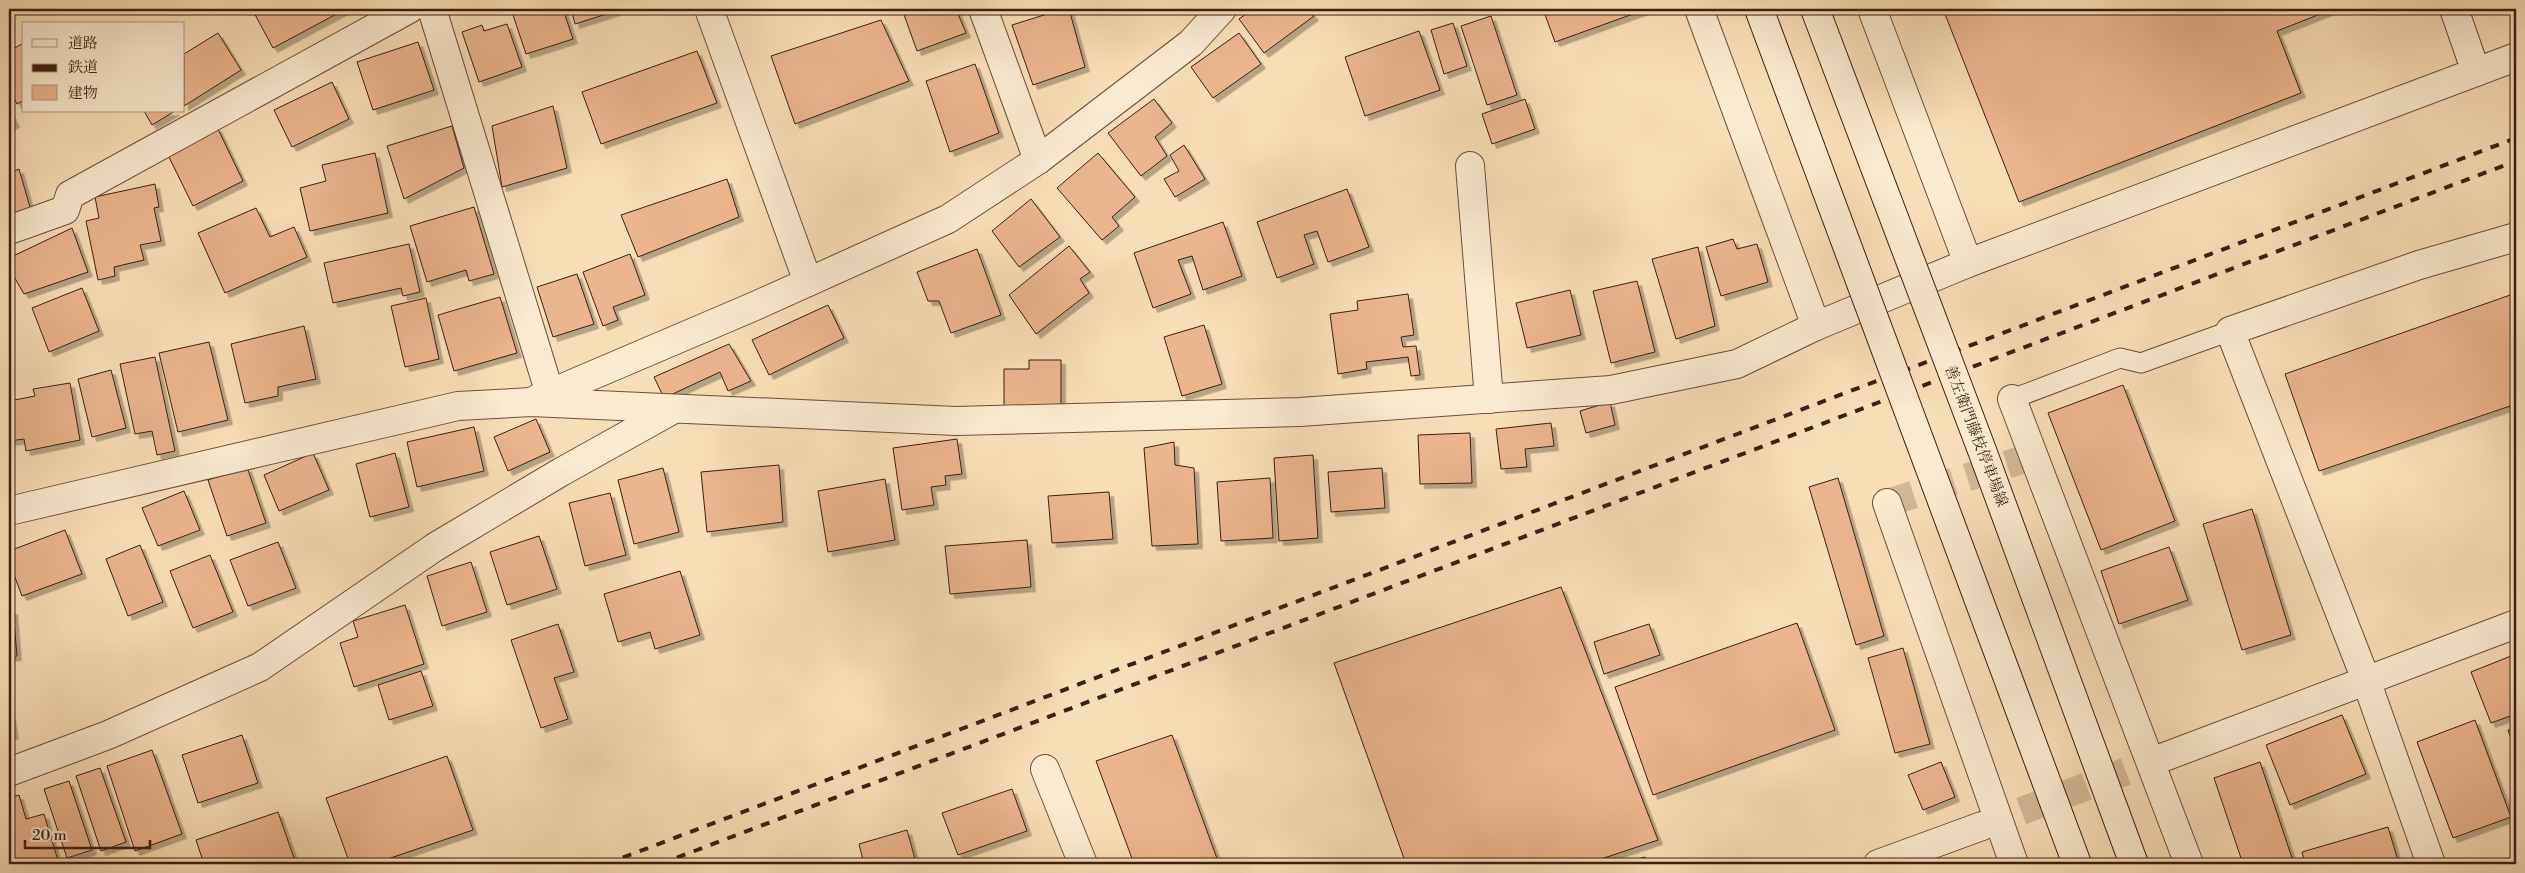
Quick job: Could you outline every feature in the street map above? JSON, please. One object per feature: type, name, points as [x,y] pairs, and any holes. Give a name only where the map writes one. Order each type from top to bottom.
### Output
[{"type":"street","points":[[9,230],[66,210],[70,195],[409,9]]},
{"type":"street","points":[[432,9],[541,398]]},
{"type":"street","points":[[709,9],[808,282]]},
{"type":"street","points":[[983,9],[1038,160]]},
{"type":"street","points":[[541,398],[948,219],[1038,160],[1191,43],[1222,9]]},
{"type":"street","points":[[1699,9],[1816,326]]},
{"type":"street","points":[[1759,9],[2077,864]]},
{"type":"street","name":"善左衛門藤枝停車場線","points":[[1815,9],[1986,462],[2134,864]]},
{"type":"street","points":[[1872,9],[1968,263]]},
{"type":"street","points":[[2454,9],[2476,72]]},
{"type":"street","points":[[9,511],[458,406],[541,398],[674,408],[956,421],[1300,412],[1611,390],[1737,364],[1816,326],[1968,263],[2516,57]]},
{"type":"street","points":[[1470,166],[1489,399]]},
{"type":"street","points":[[2431,864],[2366,680],[2230,330],[2419,265],[2516,237]]},
{"type":"street","points":[[2012,399],[2151,762],[2188,864]]},
{"type":"street","points":[[9,772],[108,735],[260,667],[435,547],[674,408]]},
{"type":"street","points":[[1887,503],[2014,864]]},
{"type":"street","points":[[2151,762],[2516,624]]},
{"type":"street","points":[[1045,769],[1083,864]]},
{"type":"street","points":[[1878,864],[1982,826]]},
{"type":"lane","points":[[2012,399],[2120,358],[2142,363],[2230,330]]},
{"type":"building","points":[[252,9],[343,9],[344,10],[273,48]]},
{"type":"building","points":[[511,9],[563,9],[573,39],[526,54]]},
{"type":"building","points":[[571,9],[622,9],[575,24]]},
{"type":"building","points":[[902,9],[956,9],[966,33],[917,51]]},
{"type":"building","points":[[1063,9],[1069,9],[1085,67],[1033,85],[1012,25]]},
{"type":"building","points":[[1253,9],[1308,9],[1314,16],[1264,53],[1239,19]]},
{"type":"building","points":[[1543,9],[1647,9],[1555,42]]},
{"type":"building","points":[[1943,9],[2333,9],[2277,31],[2301,93],[2019,202]]},
{"type":"building","points":[[1491,16],[1517,95],[1487,105],[1461,26]]},
{"type":"building","points":[[881,20],[909,81],[795,124],[771,56]]},
{"type":"building","points":[[1453,23],[1467,66],[1444,74],[1431,30]]},
{"type":"building","points":[[507,24],[522,67],[479,82],[462,32],[482,25],[484,31]]},
{"type":"building","points":[[1419,31],[1440,90],[1365,116],[1345,57]]},
{"type":"building","points":[[218,33],[241,70],[185,105],[185,53]]},
{"type":"building","points":[[1239,33],[1261,64],[1213,98],[1191,67]]},
{"type":"building","points":[[418,42],[434,90],[373,110],[357,62]]},
{"type":"building","points":[[22,44],[22,101],[17,104],[9,87],[9,51]]},
{"type":"building","points":[[697,51],[717,103],[601,144],[582,92]]},
{"type":"building","points":[[975,64],[999,133],[950,152],[926,81]]},
{"type":"building","points":[[332,82],[349,119],[292,147],[274,110]]},
{"type":"building","points":[[1154,99],[1172,123],[1155,137],[1167,156],[1141,176],[1108,133]]},
{"type":"building","points":[[1525,99],[1535,129],[1492,144],[1482,114]]},
{"type":"building","points":[[553,106],[567,168],[502,187],[492,126]]},
{"type":"building","points":[[9,110],[15,123],[9,126]]},
{"type":"building","points":[[145,112],[173,112],[152,125]]},
{"type":"building","points":[[452,126],[464,168],[404,199],[387,146]]},
{"type":"building","points":[[217,127],[243,181],[193,206],[166,151]]},
{"type":"building","points":[[1184,145],[1205,179],[1175,197],[1164,179],[1179,171],[1170,155]]},
{"type":"building","points":[[375,153],[388,213],[310,231],[300,188],[326,181],[322,165]]},
{"type":"building","points":[[1098,153],[1135,197],[1112,217],[1119,226],[1102,240],[1057,188]]},
{"type":"building","points":[[19,169],[32,214],[9,221],[9,173]]},
{"type":"building","points":[[727,179],[739,217],[638,257],[621,215]]},
{"type":"building","points":[[155,184],[159,207],[154,208],[161,241],[140,245],[144,260],[114,267],[115,276],[98,280],[86,221],[99,218],[95,197]]},
{"type":"building","points":[[1347,189],[1369,247],[1328,262],[1317,231],[1304,235],[1314,264],[1277,278],[1257,222]]},
{"type":"building","points":[[1031,199],[1060,237],[1019,267],[992,231]]},
{"type":"building","points":[[474,207],[494,274],[469,281],[466,270],[427,282],[410,226]]},
{"type":"building","points":[[256,208],[270,237],[294,227],[307,257],[225,293],[198,233]]},
{"type":"building","points":[[1223,222],[1242,276],[1203,290],[1192,256],[1178,260],[1191,294],[1153,308],[1134,253]]},
{"type":"building","points":[[72,228],[88,272],[24,294],[9,268],[9,258]]},
{"type":"building","points":[[1733,239],[1737,249],[1757,244],[1768,282],[1721,296],[1706,247]]},
{"type":"building","points":[[409,244],[420,292],[403,296],[401,288],[333,303],[324,263]]},
{"type":"building","points":[[1069,246],[1090,272],[1080,279],[1089,293],[1036,334],[1009,295]]},
{"type":"building","points":[[1698,247],[1715,326],[1676,339],[1652,259]]},
{"type":"building","points":[[977,249],[1001,315],[951,333],[939,301],[928,301],[917,272]]},
{"type":"building","points":[[630,254],[645,295],[613,307],[618,320],[603,326],[583,272]]},
{"type":"building","points":[[577,274],[594,324],[553,337],[537,287]]},
{"type":"building","points":[[1637,281],[1655,352],[1611,363],[1593,291]]},
{"type":"building","points":[[82,288],[99,331],[49,352],[32,308]]},
{"type":"building","points":[[1570,290],[1581,335],[1527,348],[1516,303]]},
{"type":"building","points":[[2516,293],[2516,404],[2319,471],[2285,374]]},
{"type":"building","points":[[1408,294],[1414,335],[1401,337],[1403,347],[1416,346],[1420,375],[1411,376],[1408,357],[1366,362],[1367,369],[1338,374],[1330,314],[1358,310],[1357,301]]},
{"type":"building","points":[[500,297],[517,353],[454,371],[438,315]]},
{"type":"building","points":[[426,298],[439,359],[405,367],[391,306]]},
{"type":"building","points":[[828,305],[844,338],[769,375],[752,340]]},
{"type":"building","points":[[1204,325],[1222,384],[1182,396],[1164,337]]},
{"type":"building","points":[[304,326],[316,379],[278,387],[278,396],[245,403],[231,344]]},
{"type":"building","points":[[209,342],[228,420],[178,432],[159,353]]},
{"type":"building","points":[[729,344],[751,381],[728,391],[720,372],[664,398],[654,377]]},
{"type":"building","points":[[155,357],[175,451],[157,455],[152,431],[135,434],[120,364]]},
{"type":"building","points":[[1029,360],[1061,360],[1061,411],[1004,410],[1004,369],[1029,369]]},
{"type":"building","points":[[111,370],[126,428],[92,437],[78,379]]},
{"type":"building","points":[[70,383],[80,440],[26,451],[24,439],[9,441],[9,401],[35,396],[33,389]]},
{"type":"building","points":[[2123,385],[2175,521],[2101,550],[2048,413]]},
{"type":"building","points":[[1610,402],[1615,425],[1586,433],[1580,411]]},
{"type":"building","points":[[536,419],[550,452],[508,471],[494,437]]},
{"type":"building","points":[[1551,423],[1554,446],[1525,449],[1527,467],[1501,469],[1496,429]]},
{"type":"building","points":[[474,427],[484,471],[417,487],[407,442]]},
{"type":"building","points":[[1470,433],[1472,483],[1420,484],[1418,435]]},
{"type":"building","points":[[957,439],[962,474],[945,476],[946,485],[931,487],[934,505],[902,510],[893,448]]},
{"type":"building","points":[[1174,442],[1175,465],[1194,468],[1198,544],[1152,546],[1144,448]]},
{"type":"building","points":[[313,453],[329,490],[279,511],[264,475]]},
{"type":"building","points":[[395,453],[409,507],[370,517],[356,464]]},
{"type":"building","points":[[1313,455],[1318,538],[1279,541],[1274,458]]},
{"type":"building","points":[[779,465],[783,522],[707,532],[701,472]]},
{"type":"building","points":[[247,467],[266,523],[227,536],[208,480]]},
{"type":"building","points":[[663,468],[679,532],[634,544],[618,480]]},
{"type":"building","points":[[1382,468],[1385,508],[1331,512],[1328,472]]},
{"type":"building","points":[[1270,478],[1273,538],[1221,541],[1217,482]]},
{"type":"building","points":[[1838,478],[1884,636],[1856,645],[1809,487]]},
{"type":"building","points":[[885,479],[895,540],[828,552],[818,491]]},
{"type":"building","points":[[184,491],[200,530],[158,546],[142,508]]},
{"type":"building","points":[[1109,492],[1113,539],[1052,543],[1048,496]]},
{"type":"building","points":[[610,493],[626,555],[585,566],[569,503]]},
{"type":"building","points":[[2252,509],[2291,635],[2242,650],[2203,524]]},
{"type":"building","points":[[65,530],[82,574],[22,596],[9,561],[9,551]]},
{"type":"building","points":[[539,536],[557,589],[507,605],[490,552]]},
{"type":"building","points":[[1027,540],[1031,587],[950,594],[945,546]]},
{"type":"building","points":[[278,542],[296,588],[248,606],[230,560]]},
{"type":"building","points":[[140,545],[163,602],[128,616],[106,559]]},
{"type":"building","points":[[2169,547],[2188,600],[2119,624],[2101,571]]},
{"type":"building","points":[[210,555],[233,612],[193,628],[170,571]]},
{"type":"building","points":[[471,562],[487,612],[442,626],[427,576]]},
{"type":"building","points":[[680,571],[700,635],[655,649],[650,632],[618,642],[604,594]]},
{"type":"building","points":[[1561,587],[1658,840],[1586,864],[1406,864],[1334,663]]},
{"type":"building","points":[[405,605],[424,664],[354,687],[340,643],[358,637],[353,621]]},
{"type":"building","points":[[13,610],[17,656],[9,657],[9,611]]},
{"type":"building","points":[[1797,623],[1835,730],[1653,795],[1615,687]]},
{"type":"building","points":[[558,624],[574,672],[554,678],[568,719],[541,728],[511,640]]},
{"type":"building","points":[[1649,624],[1660,655],[1604,674],[1594,642]]},
{"type":"building","points":[[1903,648],[1930,744],[1895,753],[1868,658]]},
{"type":"building","points":[[2516,654],[2516,714],[2491,723],[2471,672]]},
{"type":"building","points":[[421,671],[433,706],[389,720],[378,685]]},
{"type":"building","points":[[9,704],[14,735],[9,735]]},
{"type":"building","points":[[2342,715],[2366,774],[2290,805],[2266,745]]},
{"type":"building","points":[[2475,720],[2511,817],[2453,838],[2417,742]]},
{"type":"building","points":[[2516,728],[2516,755],[2508,730]]},
{"type":"building","points":[[242,735],[258,783],[198,803],[182,755]]},
{"type":"building","points":[[1172,735],[1219,864],[1134,864],[1096,761]]},
{"type":"building","points":[[152,750],[182,834],[135,851],[107,766]]},
{"type":"building","points":[[447,756],[473,830],[373,864],[350,864],[326,798]]},
{"type":"building","points":[[1941,762],[1955,797],[1923,810],[1908,775]]},
{"type":"building","points":[[2260,762],[2294,864],[2243,864],[2214,778]]},
{"type":"building","points":[[100,768],[126,842],[101,851],[76,776]]},
{"type":"building","points":[[69,781],[92,850],[67,858],[44,789]]},
{"type":"building","points":[[1012,789],[1027,831],[958,855],[942,813]]},
{"type":"building","points":[[19,795],[26,819],[44,814],[59,864],[9,864],[9,798]]},
{"type":"building","points":[[278,812],[296,864],[204,864],[196,840]]},
{"type":"building","points":[[2388,827],[2399,864],[2305,864],[2302,852]]},
{"type":"building","points":[[907,830],[915,859],[897,864],[864,864],[859,844]]},
{"type":"building","points":[[1645,857],[1647,864],[1618,864]]},
{"type":"tunnel","points":[[1887,503],[2034,456]]},
{"type":"tunnel","points":[[1982,826],[2151,762]]},
{"type":"railway","points":[[606,864],[2516,138]]},
{"type":"railway","points":[[660,864],[2516,161]]}]
